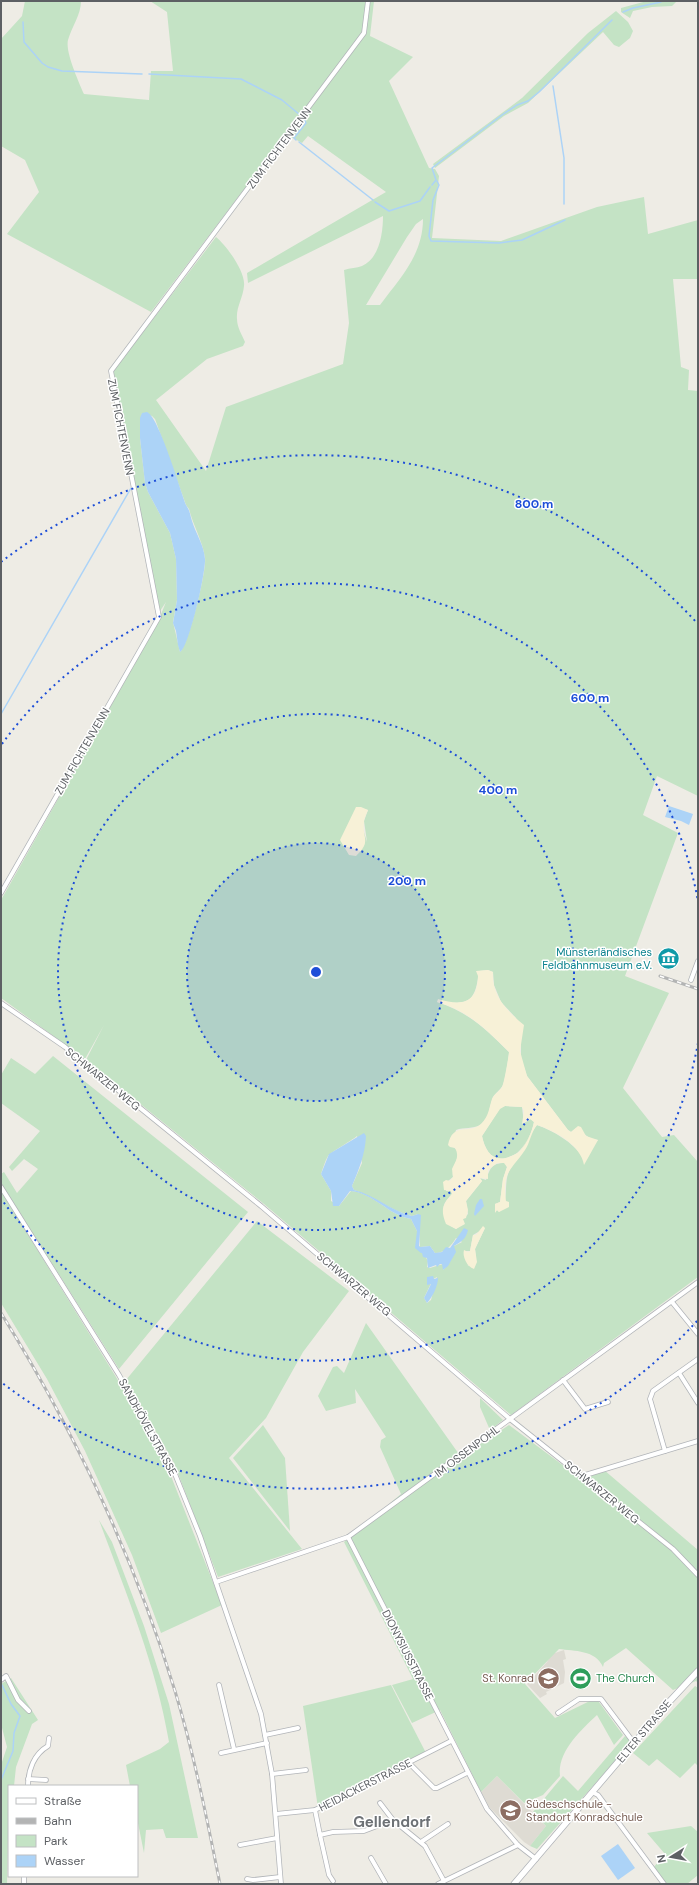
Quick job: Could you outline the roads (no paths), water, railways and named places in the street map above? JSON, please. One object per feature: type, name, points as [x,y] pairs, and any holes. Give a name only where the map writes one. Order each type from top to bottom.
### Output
[{"type":"main road","name":"ELTER STRASSE","points":[[514,1884],[634,1743],[698,1671]]},
{"type":"street","name":"ZUM FICHTENVENN","points":[[1,893],[158,617],[111,371],[364,33],[368,1]]},
{"type":"street","points":[[691,980],[698,961]]},
{"type":"street","name":"SCHWARZER WEG","points":[[1,1003],[65,1047],[228,1179],[510,1418],[673,1549],[698,1576]]},
{"type":"street","name":"SANDHÖVELSTRASSE","points":[[1,1187],[119,1375],[167,1457],[200,1536],[261,1714],[272,1774],[281,1884]]},
{"type":"street","name":"IM OSSENPOHL","points":[[216,1582],[348,1537],[698,1282]]},
{"type":"street","points":[[672,1302],[698,1334]]},
{"type":"street","points":[[665,1451],[650,1399],[653,1391],[698,1359]]},
{"type":"street","points":[[679,1373],[698,1403]]},
{"type":"street","points":[[563,1380],[585,1409],[608,1402]]},
{"type":"street","points":[[582,1476],[698,1441]]},
{"type":"street","name":"DIONYSIUSSTRASSE","points":[[348,1537],[487,1810],[518,1845],[536,1858]]},
{"type":"street","points":[[1,1680],[6,1676],[18,1700],[29,1711]]},
{"type":"street","points":[[219,1685],[234,1749]]},
{"type":"street","points":[[558,1713],[579,1699],[601,1699],[634,1743]]},
{"type":"street","points":[[265,1735],[298,1728]]},
{"type":"street","points":[[28,1785],[32,1764],[39,1751],[48,1746],[49,1738]]},
{"type":"street","name":"HEIDACKERSTRASSE","points":[[276,1814],[315,1810],[451,1741]]},
{"type":"street","points":[[221,1753],[267,1743]]},
{"type":"street","points":[[409,1763],[434,1788],[437,1788],[468,1773]]},
{"type":"street","points":[[272,1774],[306,1770]]},
{"type":"street","points":[[28,1779],[46,1780]]},
{"type":"street","points":[[592,1792],[598,1795],[664,1884]]},
{"type":"street","points":[[380,1803],[393,1820],[421,1842],[432,1856],[444,1881]]},
{"type":"street","points":[[315,1810],[329,1875],[333,1881]]},
{"type":"street","points":[[320,1835],[333,1832],[364,1831],[393,1820]]},
{"type":"street","points":[[421,1842],[448,1824]]},
{"type":"street","points":[[240,1845],[277,1838]]},
{"type":"street","points":[[438,1884],[518,1845]]},
{"type":"street","points":[[371,1858],[386,1884]]},
{"type":"street","points":[[246,1879],[253,1880],[280,1877]]},
{"type":"water","points":[[147,412],[152,417],[163,439],[186,505],[202,544],[205,559],[200,593],[192,624],[184,647],[180,652],[173,623],[177,600],[176,559],[170,533],[148,492],[145,483],[140,438],[140,418],[142,413]]},
{"type":"water","points":[[669,806],[693,814],[689,825],[681,821],[665,817]]},
{"type":"water","points":[[364,1133],[366,1136],[363,1156],[352,1186],[354,1190],[369,1195],[404,1214],[412,1216],[418,1214],[421,1215],[419,1246],[430,1246],[435,1253],[442,1252],[446,1247],[450,1248],[464,1228],[468,1230],[463,1240],[454,1246],[456,1252],[448,1266],[443,1270],[442,1264],[437,1267],[436,1265],[428,1268],[427,1258],[423,1257],[422,1253],[415,1248],[417,1231],[411,1219],[395,1213],[366,1196],[350,1191],[339,1206],[333,1206],[331,1191],[321,1174],[329,1154]]},
{"type":"water","points":[[480,1199],[482,1199],[484,1206],[475,1216],[476,1205]]},
{"type":"water","points":[[433,1276],[434,1279],[438,1278],[437,1285],[433,1295],[427,1303],[424,1298],[431,1284],[427,1285],[427,1277]]},
{"type":"water","points":[[618,1844],[635,1868],[618,1880],[601,1856]]},
{"type":"waterway","points":[[623,12],[633,8],[661,2]]},
{"type":"waterway","points":[[432,185],[436,180],[432,168],[502,115],[517,105],[528,101],[539,92],[612,20]]},
{"type":"waterway","points":[[23,22],[24,42],[42,63],[48,67],[62,71],[142,74]]},
{"type":"waterway","points":[[149,74],[241,79],[282,100],[300,115]]},
{"type":"waterway","points":[[553,86],[564,158],[564,204]]},
{"type":"waterway","points":[[296,140],[294,138],[306,123],[304,119]]},
{"type":"waterway","points":[[299,142],[373,200]]},
{"type":"waterway","points":[[437,181],[439,185],[433,200],[429,236],[431,241],[499,243],[522,240],[565,220]]},
{"type":"waterway","points":[[375,202],[389,211],[420,201],[430,187]]},
{"type":"waterway","points":[[1,714],[131,488]]},
{"type":"waterway","points":[[1,1780],[13,1751],[14,1733],[20,1716],[11,1704],[2,1685]]},
{"type":"railway","points":[[660,976],[698,989]]},
{"type":"railway","points":[[1,1313],[54,1403],[78,1450],[100,1496],[141,1592],[159,1641],[182,1715],[200,1787],[220,1884]]},
{"type":"place","name":"Münsterländisches Feldbahnmuseum e.V.","points":[[668,958]]},
{"type":"place","name":"St. Konrad","points":[[549,1678]]},
{"type":"place","name":"The Church","points":[[581,1678]]},
{"type":"place","name":"Südeschschule - Standort Konradschule","points":[[511,1810]]},
{"type":"district","name":"Gellendorf","points":[[392,1822]]}]
